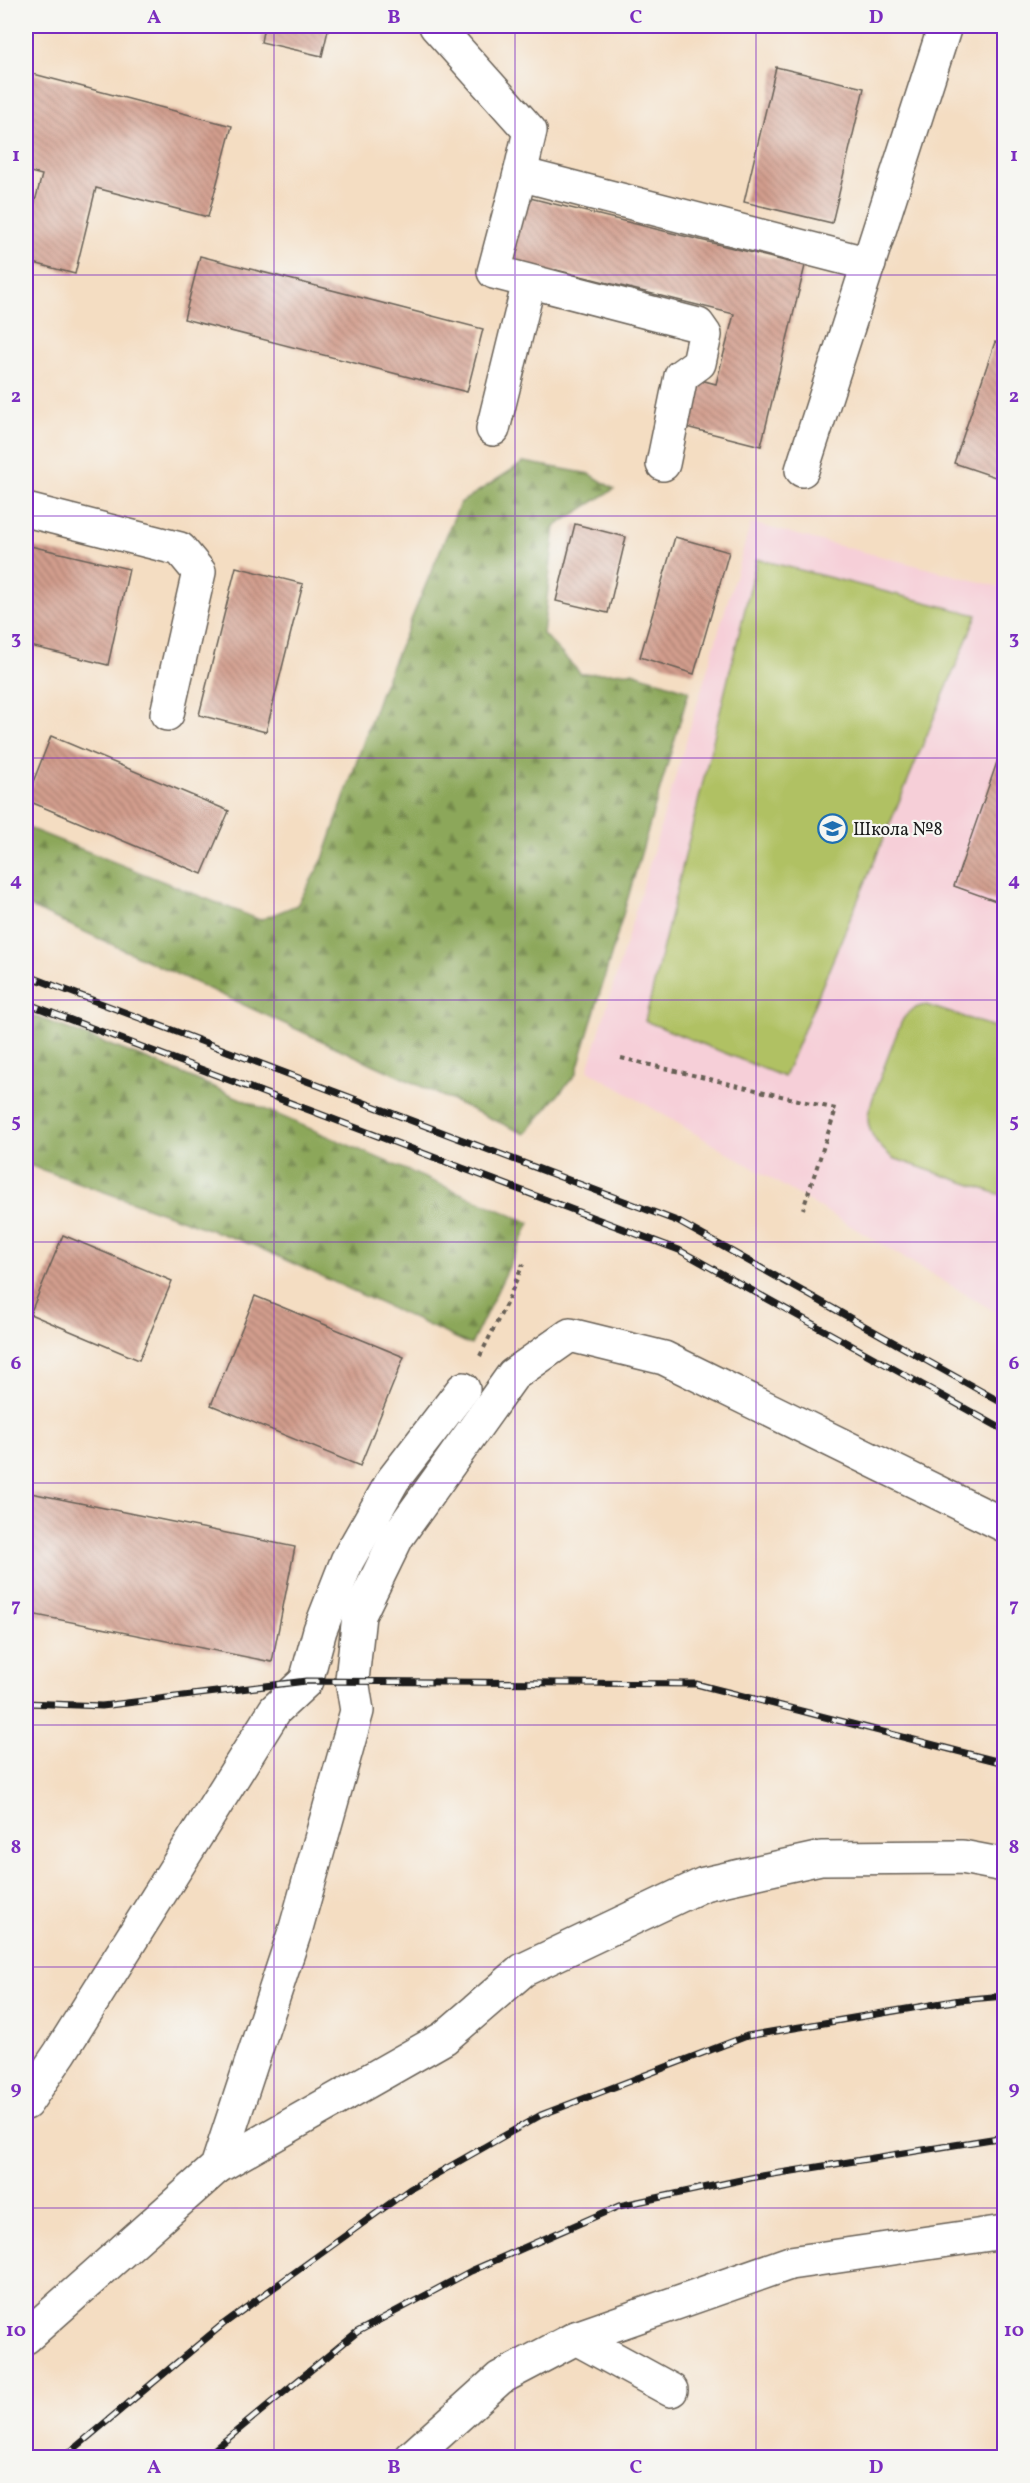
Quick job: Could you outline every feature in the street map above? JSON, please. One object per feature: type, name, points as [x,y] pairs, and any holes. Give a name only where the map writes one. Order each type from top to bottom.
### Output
[{"type":"street","points":[[436,26],[530,131],[494,272],[698,326],[705,335],[699,363],[681,376],[663,464]]},
{"type":"street","points":[[802,470],[945,26]]},
{"type":"street","points":[[520,174],[868,264]]},
{"type":"street","points":[[493,429],[529,282]]},
{"type":"street","points":[[26,510],[180,549],[199,572],[167,714]]},
{"type":"street","points":[[217,2167],[296,1928],[357,1711],[352,1680],[358,1615],[397,1537],[513,1375],[570,1335],[664,1358],[1005,1525]]},
{"type":"street","points":[[26,2103],[60,2053],[275,1710],[306,1681],[320,1630],[347,1561],[393,1480],[463,1389]]},
{"type":"street","points":[[26,2337],[217,2167],[444,2038],[523,1970],[704,1884],[821,1858],[962,1857],[1005,1865]]},
{"type":"street","points":[[411,2457],[500,2378],[576,2338],[790,2263],[1005,2232]]},
{"type":"street","points":[[576,2338],[671,2390]]},
{"type":"path","points":[[621,1058],[836,1109],[804,1209]]},
{"type":"path","points":[[463,1389],[508,1300],[523,1264]]},
{"type":"shaded area","name":"Школа №8","points":[[751,523],[1004,588],[1004,1317],[588,1070]]},
{"type":"green space","points":[[524,462],[590,474],[614,489],[555,526],[543,634],[581,674],[632,672],[689,691],[576,1074],[525,1134],[26,905],[26,827],[260,920],[297,905],[323,859],[380,694],[460,503]]},
{"type":"green space","points":[[757,559],[977,615],[784,1077],[645,1021]]},
{"type":"green space","points":[[926,1005],[1004,1030],[1004,1196],[893,1158],[883,1150],[872,1135],[868,1123],[869,1110],[903,1019],[913,1009]]},
{"type":"green space","points":[[26,1013],[162,1065],[530,1223],[471,1345],[253,1245],[26,1164]]},
{"type":"building","points":[[264,26],[329,26],[322,56],[261,42]]},
{"type":"building","points":[[776,67],[864,88],[832,223],[744,202]]},
{"type":"building","points":[[26,72],[232,126],[208,217],[96,188],[75,274],[26,261],[26,207],[33,209],[42,175],[26,171]]},
{"type":"building","points":[[522,196],[805,266],[761,446],[682,426],[693,378],[716,384],[734,314],[556,270],[553,282],[504,270]]},
{"type":"building","points":[[200,256],[483,329],[467,392],[184,319]]},
{"type":"building","points":[[995,342],[1004,345],[1004,480],[954,463]]},
{"type":"building","points":[[575,524],[626,537],[608,613],[556,601]]},
{"type":"building","points":[[675,537],[729,552],[694,674],[640,657]]},
{"type":"building","points":[[26,545],[129,569],[108,665],[26,645]]},
{"type":"building","points":[[236,567],[303,584],[266,732],[199,715]]},
{"type":"building","points":[[51,736],[229,811],[202,874],[26,800]]},
{"type":"building","points":[[1004,742],[1004,904],[954,886]]},
{"type":"building","points":[[26,759],[33,762],[26,783]]},
{"type":"building","points":[[63,1235],[172,1281],[139,1360],[30,1314]]},
{"type":"building","points":[[255,1296],[404,1357],[360,1466],[211,1405]]},
{"type":"building","points":[[26,1492],[295,1547],[272,1662],[26,1613]]},
{"type":"railway","points":[[26,975],[677,1221],[1004,1404]]},
{"type":"railway","points":[[26,1003],[679,1250],[1004,1430]]},
{"type":"railway","points":[[26,1703],[102,1706],[306,1681],[696,1684],[1004,1763]]},
{"type":"railway","points":[[63,2458],[222,2325],[410,2189],[541,2115],[747,2036],[960,2000],[1004,1996]]},
{"type":"railway","points":[[204,2458],[357,2332],[471,2271],[619,2206],[755,2177],[1004,2137]]},
{"type":"place","name":"Школа №8","points":[[832,829]]}]
